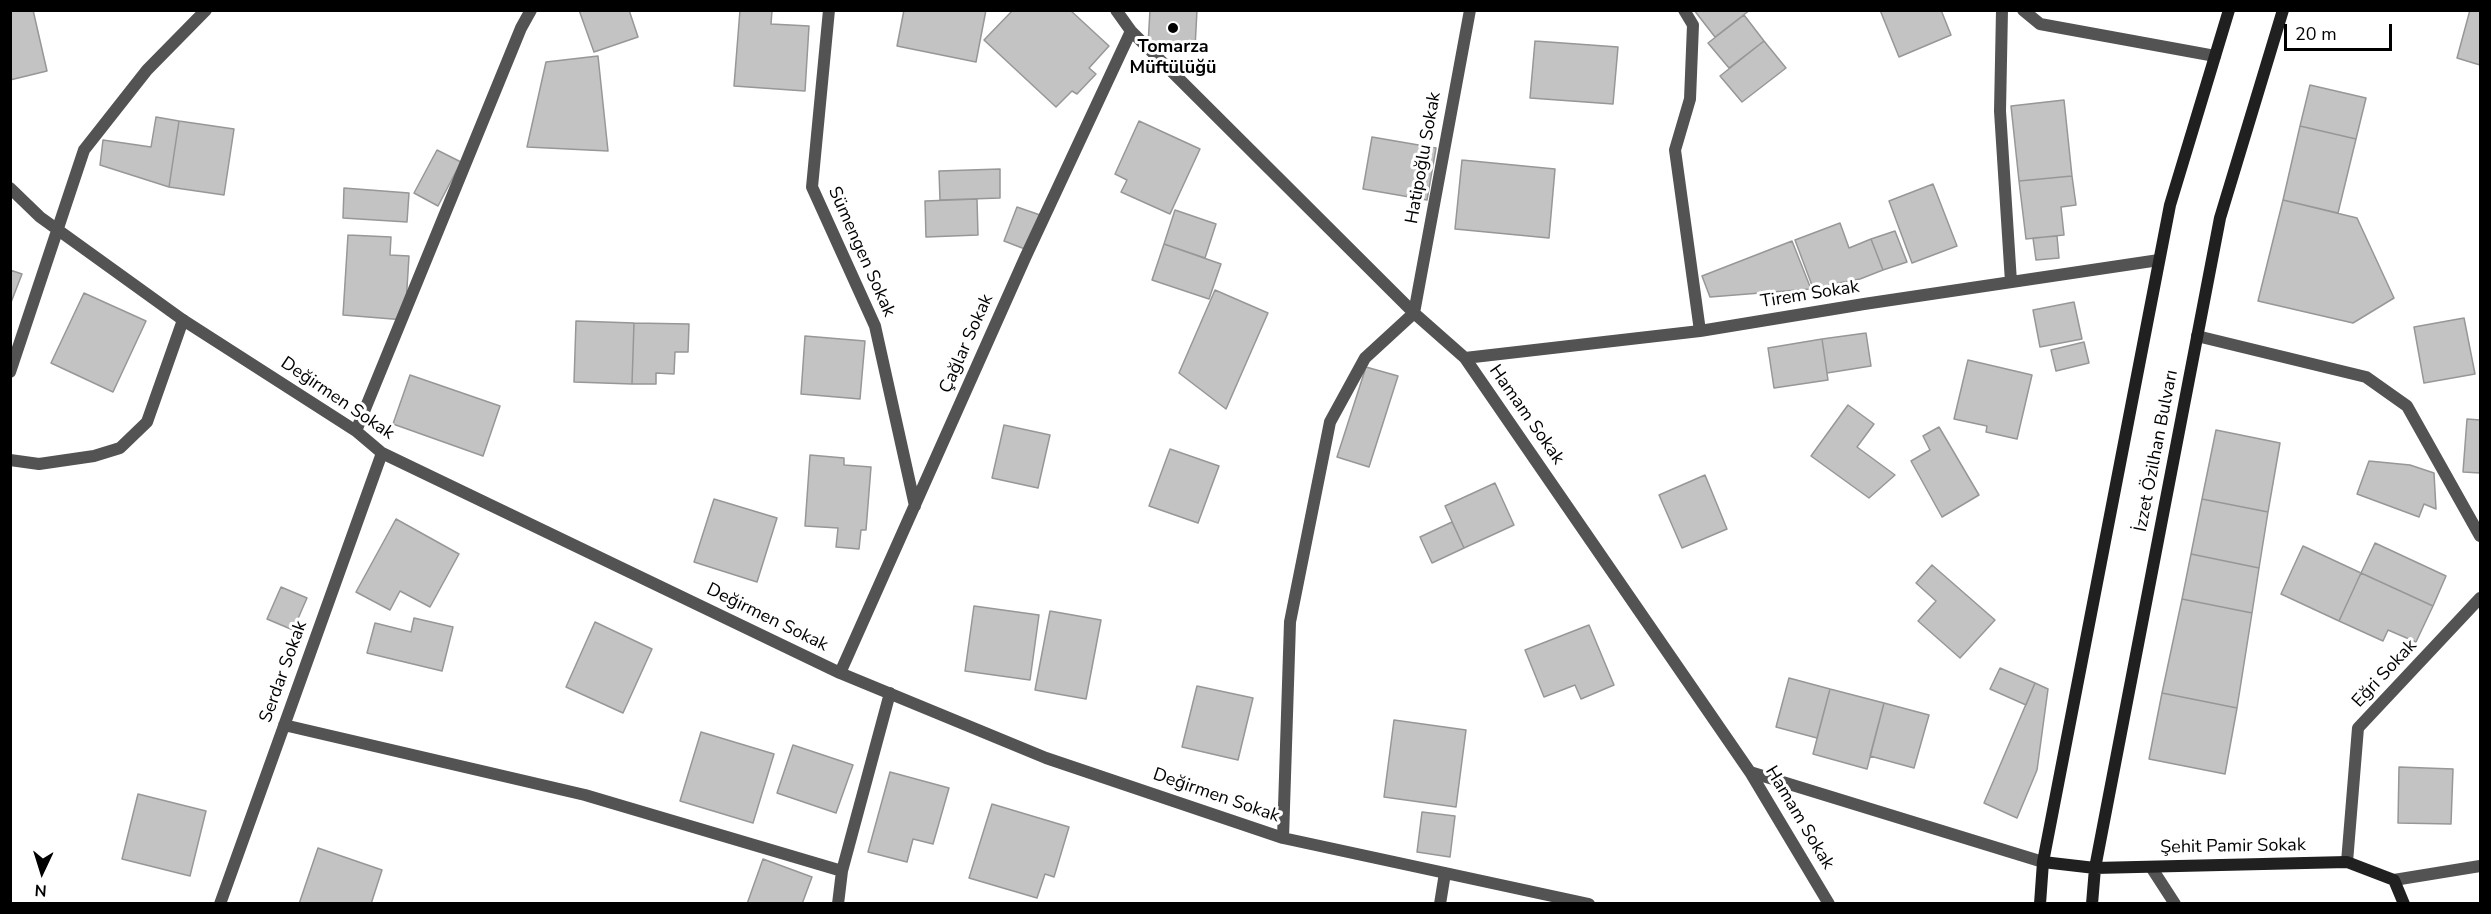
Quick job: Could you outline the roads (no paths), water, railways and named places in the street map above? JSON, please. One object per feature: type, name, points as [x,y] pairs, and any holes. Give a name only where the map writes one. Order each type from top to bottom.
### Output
[{"type":"main road","name":"İzzet Özilhan Bulvarı","points":[[2040,903],[2043,862],[2170,205],[2229,10]]},
{"type":"main road","name":"İzzet Özilhan Bulvarı","points":[[2092,903],[2095,868],[2220,218],[2283,10]]},
{"type":"main road","name":"Şehit Pamir Sokak","points":[[2043,862],[2095,868],[2347,862],[2394,879]]},
{"type":"main road","points":[[2394,879],[2404,903]]},
{"type":"street","points":[[10,372],[84,150],[147,70],[206,10]]},
{"type":"street","points":[[356,432],[521,28],[531,10]]},
{"type":"street","name":"Sümengen Sokak","points":[[829,10],[812,187],[875,326],[915,506]]},
{"type":"street","name":"Hamam Sokak","points":[[1116,10],[1131,31],[1414,313],[1465,358],[1750,772],[1829,903]]},
{"type":"street","name":"Hatipoğlu Sokak","points":[[1414,313],[1470,10]]},
{"type":"street","points":[[1684,10],[1693,26],[1690,99],[1675,150],[1700,331]]},
{"type":"street","points":[[2002,10],[2000,111],[2012,282]]},
{"type":"street","points":[[2023,10],[2040,24],[2215,56]]},
{"type":"street","name":"Çağlar Sokak","points":[[840,673],[1025,258],[1131,31]]},
{"type":"street","name":"Değirmen Sokak","points":[[10,188],[40,217],[183,320],[356,432],[382,453],[840,673],[1046,758],[1283,838],[1588,903]]},
{"type":"street","name":"Tirem Sokak","points":[[1465,358],[1700,331],[2159,260]]},
{"type":"street","points":[[1283,838],[1290,622],[1330,422],[1365,358],[1414,313]]},
{"type":"street","points":[[10,460],[39,464],[94,456],[120,447],[147,422],[183,320]]},
{"type":"street","points":[[2197,336],[2366,377],[2406,406],[2481,536]]},
{"type":"street","name":"Serdar Sokak","points":[[220,903],[382,453]]},
{"type":"street","name":"Eğri Sokak","points":[[2347,862],[2358,728],[2481,598]]},
{"type":"street","points":[[838,903],[842,871],[890,693]]},
{"type":"street","points":[[285,725],[585,795],[842,871]]},
{"type":"street","points":[[1750,772],[2043,862]]},
{"type":"street","points":[[2394,879],[2481,866]]},
{"type":"street","points":[[2151,867],[2175,903]]},
{"type":"street","points":[[1440,903],[1445,873]]},
{"type":"place","name":"Tomarza Müftülüğü","points":[[1173,28]]}]
